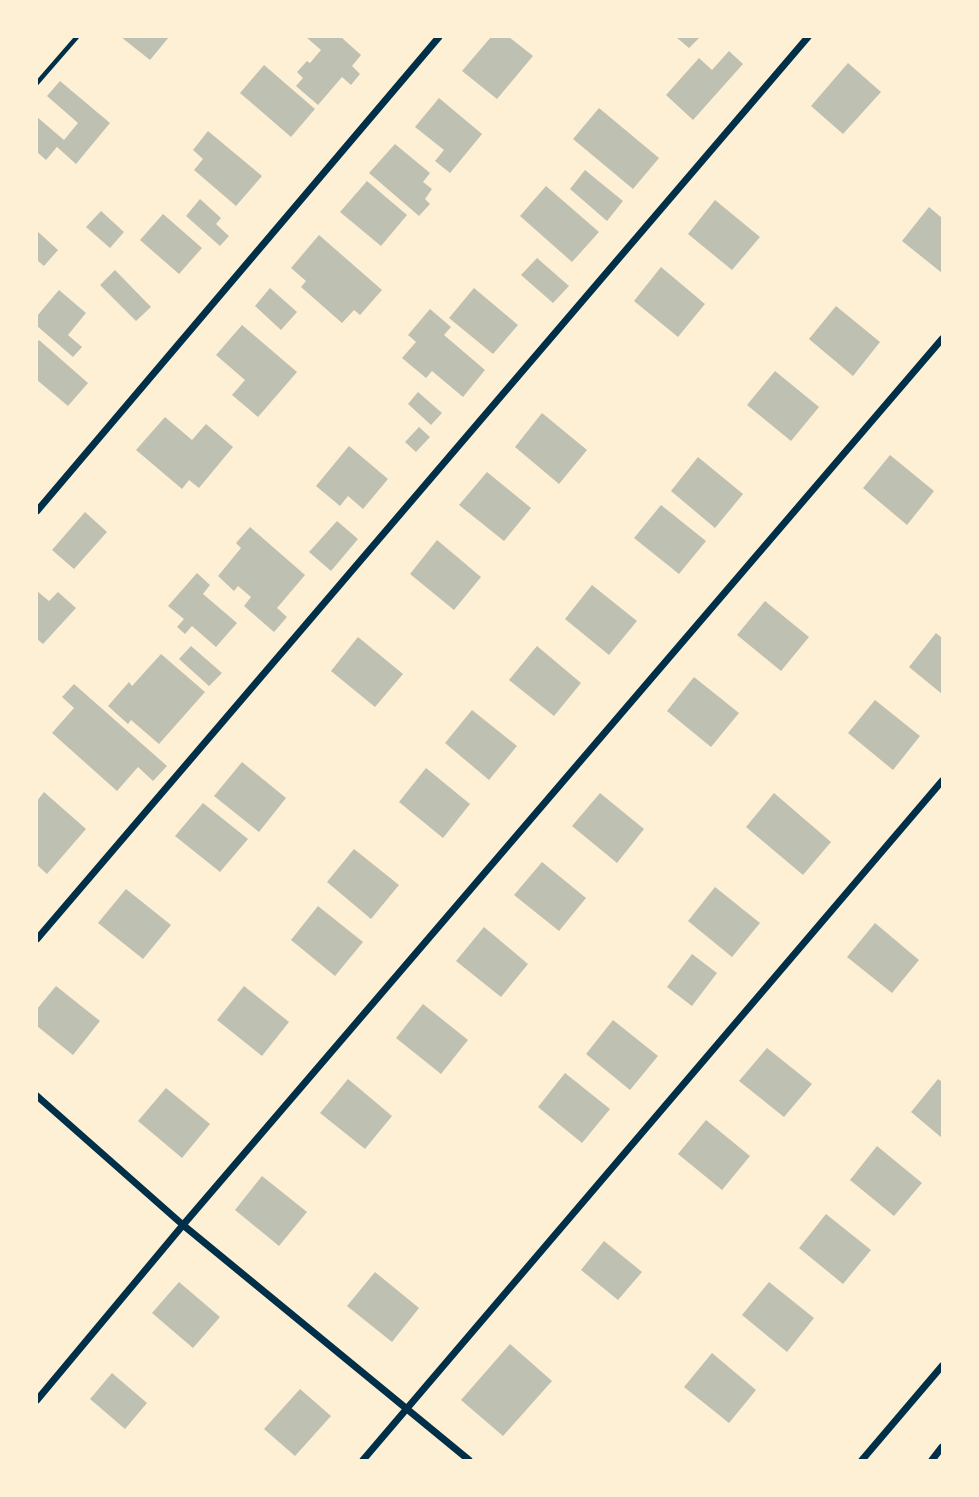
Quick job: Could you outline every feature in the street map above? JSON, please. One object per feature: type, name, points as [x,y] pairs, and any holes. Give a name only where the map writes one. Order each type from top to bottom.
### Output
[{"type":"street","points":[[37,511],[439,37]]},
{"type":"street","points":[[37,939],[808,37]]},
{"type":"street","points":[[37,1400],[183,1225],[942,339]]},
{"type":"street","points":[[363,1460],[942,781]]},
{"type":"street","points":[[37,1096],[183,1225],[469,1460]]},
{"type":"street","points":[[862,1460],[942,1366]]},
{"type":"street","points":[[932,1460],[942,1447]]},
{"type":"path","points":[[37,83],[77,37]]},
{"type":"building","points":[[121,37],[169,37],[150,60]]},
{"type":"building","points":[[306,37],[341,37],[361,55],[352,66],[360,74],[351,85],[342,77],[318,105],[296,86],[303,78],[297,72],[307,61],[310,63],[321,50]]},
{"type":"building","points":[[491,37],[509,37],[533,56],[497,99],[462,71]]},
{"type":"building","points":[[676,37],[700,37],[689,48]]},
{"type":"building","points":[[729,51],[743,64],[693,120],[666,95],[699,58],[712,70]]},
{"type":"building","points":[[848,63],[881,92],[843,134],[811,106]]},
{"type":"building","points":[[264,65],[315,109],[291,137],[240,93]]},
{"type":"building","points":[[60,81],[110,123],[76,164],[57,147],[46,160],[37,152],[37,117],[64,140],[78,123],[47,96]]},
{"type":"building","points":[[439,98],[482,134],[450,173],[435,161],[444,150],[415,127]]},
{"type":"building","points":[[599,108],[659,158],[633,189],[573,139]]},
{"type":"building","points":[[208,131],[262,176],[236,206],[194,170],[203,159],[193,150]]},
{"type":"building","points":[[395,144],[430,173],[423,182],[432,189],[425,199],[430,204],[419,216],[369,173]]},
{"type":"building","points":[[585,170],[623,201],[607,221],[570,189]]},
{"type":"building","points":[[367,181],[407,215],[381,246],[340,212]]},
{"type":"building","points":[[546,186],[599,232],[572,262],[520,216]]},
{"type":"building","points":[[200,199],[221,218],[216,224],[229,236],[220,246],[186,216]]},
{"type":"building","points":[[715,200],[760,237],[732,270],[688,234]]},
{"type":"building","points":[[929,207],[942,218],[942,273],[902,241]]},
{"type":"building","points":[[101,211],[124,232],[110,248],[86,227]]},
{"type":"building","points":[[163,214],[202,248],[179,274],[140,240]]},
{"type":"building","points":[[37,231],[58,250],[44,266],[37,260]]},
{"type":"building","points":[[319,235],[382,290],[360,315],[354,310],[342,323],[301,287],[306,281],[291,268]]},
{"type":"building","points":[[537,258],[569,286],[553,303],[521,275]]},
{"type":"building","points":[[661,267],[705,304],[678,337],[634,301]]},
{"type":"building","points":[[115,270],[151,307],[136,321],[100,285]]},
{"type":"building","points":[[270,288],[297,312],[281,330],[255,306]]},
{"type":"building","points":[[474,288],[518,325],[493,354],[449,318]]},
{"type":"building","points":[[59,290],[86,313],[68,335],[82,347],[73,357],[37,326],[37,316]]},
{"type":"building","points":[[836,306],[880,342],[853,376],[809,339]]},
{"type":"building","points":[[430,309],[451,327],[444,335],[485,370],[463,397],[432,371],[426,378],[402,358],[416,342],[408,335]]},
{"type":"building","points":[[242,325],[297,372],[258,417],[232,395],[245,380],[216,355]]},
{"type":"building","points":[[39,340],[88,383],[68,406],[37,380]]},
{"type":"building","points":[[775,371],[819,407],[791,441],[747,405]]},
{"type":"building","points":[[418,392],[442,413],[431,425],[408,404]]},
{"type":"building","points":[[542,413],[587,450],[559,484],[515,447]]},
{"type":"building","points":[[165,417],[192,440],[206,424],[233,447],[199,488],[189,480],[182,489],[136,450]]},
{"type":"building","points":[[419,427],[430,437],[416,452],[405,442]]},
{"type":"building","points":[[349,446],[388,479],[363,509],[348,496],[340,506],[316,486]]},
{"type":"building","points":[[890,455],[934,491],[907,525],[863,488]]},
{"type":"building","points":[[698,457],[743,494],[715,528],[671,491]]},
{"type":"building","points":[[487,472],[531,508],[504,541],[459,505]]},
{"type":"building","points":[[661,505],[706,541],[679,574],[634,538]]},
{"type":"building","points":[[85,512],[107,532],[74,569],[52,550]]},
{"type":"building","points":[[337,521],[358,539],[331,571],[309,552]]},
{"type":"building","points":[[250,527],[305,575],[277,608],[287,617],[274,632],[244,606],[251,597],[238,586],[234,591],[218,576],[241,548],[236,543]]},
{"type":"building","points":[[437,540],[481,577],[454,610],[410,574]]},
{"type":"building","points":[[197,573],[210,585],[203,594],[237,623],[216,647],[192,626],[185,634],[177,627],[184,619],[168,606]]},
{"type":"building","points":[[592,585],[637,621],[609,655],[565,619]]},
{"type":"building","points":[[37,591],[49,601],[58,592],[76,608],[43,644],[37,639]]},
{"type":"building","points":[[765,601],[809,637],[781,671],[737,635]]},
{"type":"building","points":[[936,633],[942,638],[942,694],[909,667]]},
{"type":"building","points":[[358,637],[403,674],[375,707],[331,671]]},
{"type":"building","points":[[191,646],[222,673],[209,686],[179,659]]},
{"type":"building","points":[[537,646],[581,683],[554,716],[509,680]]},
{"type":"building","points":[[161,654],[205,692],[159,744],[131,720],[128,724],[108,706],[129,682],[132,686]]},
{"type":"building","points":[[694,677],[739,713],[711,747],[667,711]]},
{"type":"building","points":[[74,684],[167,766],[153,781],[138,767],[117,791],[52,733],[74,708],[62,697]]},
{"type":"building","points":[[875,700],[920,736],[893,770],[848,733]]},
{"type":"building","points":[[472,710],[517,746],[489,780],[445,743]]},
{"type":"building","points":[[242,762],[286,798],[259,832],[214,796]]},
{"type":"building","points":[[426,768],[470,804],[443,838],[399,802]]},
{"type":"building","points":[[44,792],[86,829],[47,874],[37,865],[37,801]]},
{"type":"building","points":[[600,793],[644,829],[617,863],[572,826]]},
{"type":"building","points":[[774,793],[831,842],[803,875],[746,827]]},
{"type":"building","points":[[203,803],[248,839],[220,872],[175,836]]},
{"type":"building","points":[[354,849],[399,885],[371,919],[327,882]]},
{"type":"building","points":[[542,862],[586,898],[559,931],[514,895]]},
{"type":"building","points":[[715,887],[760,923],[732,957],[688,921]]},
{"type":"building","points":[[126,889],[171,925],[143,959],[98,923]]},
{"type":"building","points":[[318,906],[363,942],[335,976],[291,940]]},
{"type":"building","points":[[875,923],[919,960],[892,993],[847,957]]},
{"type":"building","points":[[484,927],[528,964],[501,997],[456,961]]},
{"type":"building","points":[[692,954],[717,973],[692,1006],[667,987]]},
{"type":"building","points":[[56,986],[100,1021],[73,1055],[37,1026],[37,1009]]},
{"type":"building","points":[[244,986],[289,1022],[262,1056],[217,1020]]},
{"type":"building","points":[[423,1004],[468,1040],[441,1074],[396,1038]]},
{"type":"building","points":[[613,1020],[658,1056],[630,1090],[586,1054]]},
{"type":"building","points":[[767,1048],[812,1084],[784,1117],[739,1081]]},
{"type":"building","points":[[565,1073],[610,1109],[582,1143],[538,1107]]},
{"type":"building","points":[[348,1079],[392,1116],[365,1149],[320,1113]]},
{"type":"building","points":[[938,1079],[942,1082],[942,1138],[911,1112]]},
{"type":"building","points":[[166,1088],[210,1124],[182,1158],[138,1121]]},
{"type":"building","points":[[706,1120],[750,1156],[722,1190],[678,1154]]},
{"type":"building","points":[[877,1146],[922,1183],[894,1216],[850,1180]]},
{"type":"building","points":[[262,1176],[307,1212],[279,1246],[235,1210]]},
{"type":"building","points":[[826,1214],[871,1250],[843,1284],[799,1248]]},
{"type":"building","points":[[604,1241],[642,1272],[618,1300],[581,1270]]},
{"type":"building","points":[[375,1272],[419,1308],[392,1342],[347,1306]]},
{"type":"building","points":[[179,1282],[220,1317],[193,1348],[152,1313]]},
{"type":"building","points":[[769,1282],[814,1318],[787,1352],[742,1315]]},
{"type":"building","points":[[510,1344],[552,1381],[503,1436],[461,1400]]},
{"type":"building","points":[[712,1353],[756,1390],[729,1423],[684,1387]]},
{"type":"building","points":[[112,1373],[147,1403],[125,1429],[90,1399]]},
{"type":"building","points":[[300,1389],[331,1416],[295,1456],[264,1429]]}]
